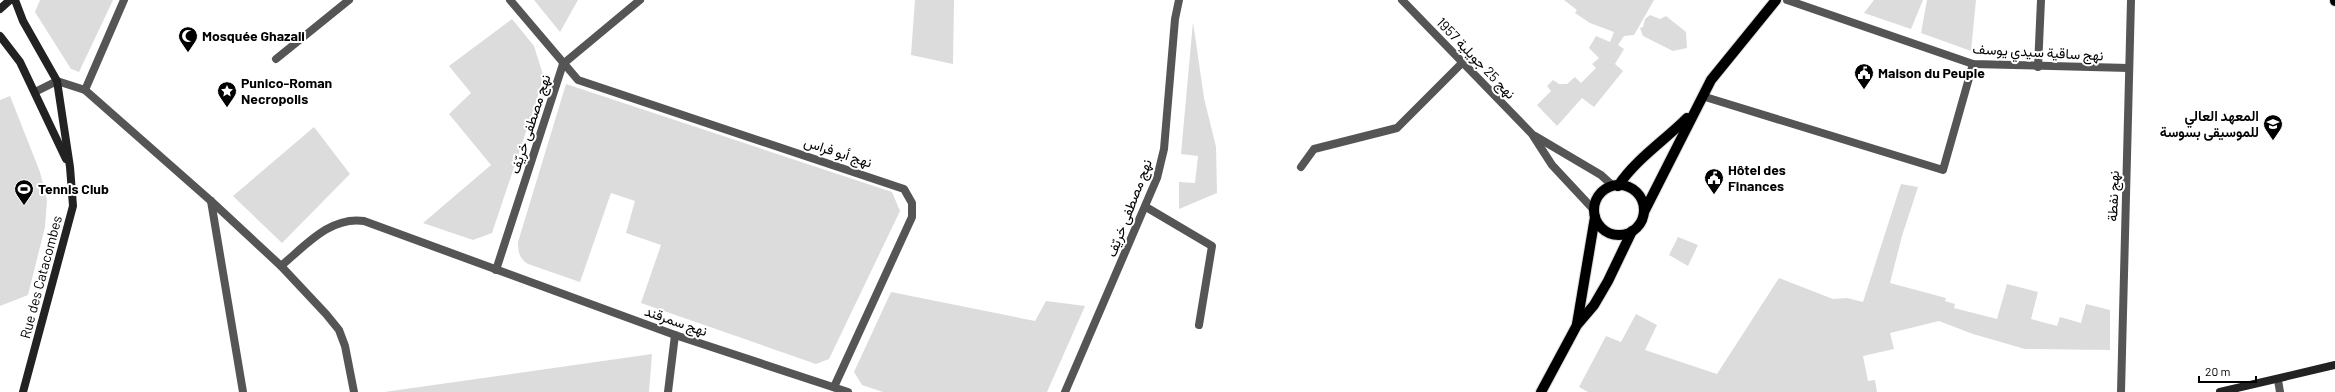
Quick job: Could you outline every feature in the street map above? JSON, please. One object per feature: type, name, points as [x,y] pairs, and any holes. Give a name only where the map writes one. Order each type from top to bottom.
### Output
[{"type":"main road","points":[[0,9],[10,0]]},
{"type":"main road","points":[[15,0],[23,21],[57,81]]},
{"type":"main road","points":[[1595,214],[1604,230],[1610,234],[1625,234],[1638,226],[1693,112],[1711,80],[1776,0]]},
{"type":"main road","points":[[0,36],[20,62],[70,167]]},
{"type":"main road","name":"Rue des Catacombes","points":[[24,392],[71,219],[73,206],[70,167],[57,81]]},
{"type":"main road","points":[[1577,325],[1599,195],[1615,186],[1629,170],[1666,140],[1693,112]]},
{"type":"main road","points":[[1615,186],[1631,189],[1637,193],[1644,212]]},
{"type":"main road","points":[[1541,392],[1577,325],[1598,299],[1632,231]]},
{"type":"main road","points":[[2220,392],[2278,380],[2335,365]]},
{"type":"street","points":[[85,90],[124,0]]},
{"type":"street","points":[[276,59],[349,0]]},
{"type":"street","name":"نهج مصطفى خريّف","points":[[496,270],[563,64],[510,0]]},
{"type":"street","points":[[563,64],[640,0]]},
{"type":"street","name":"نهج مصطفى خريّف","points":[[1065,392],[1146,207],[1157,178],[1164,149],[1175,19],[1179,0]]},
{"type":"street","name":"نهج 25 جويلية 1957","points":[[1402,0],[1532,134],[1552,165],[1595,214]]},
{"type":"street","name":"نهج ساقية سيدي يوسف","points":[[1787,0],[1973,64],[2129,68]]},
{"type":"street","points":[[2038,66],[2041,0]]},
{"type":"street","name":"نهج نفطة","points":[[2121,392],[2131,0]]},
{"type":"street","points":[[1301,167],[1314,149],[1397,128],[1462,63]]},
{"type":"street","name":"نهج أبو فراس","points":[[563,64],[578,80],[904,189],[912,203],[912,217],[834,387]]},
{"type":"street","points":[[1702,96],[1943,170],[1973,64]]},
{"type":"street","points":[[35,92],[57,81],[85,90],[211,201],[281,266],[339,330],[345,346],[354,392]]},
{"type":"street","name":"نهج 25 جويلية 1957","points":[[1532,134],[1601,175],[1615,186]]},
{"type":"street","points":[[211,201],[242,392]]},
{"type":"street","points":[[1146,207],[1212,246],[1200,325]]},
{"type":"street","name":"نهج سمرقند","points":[[281,266],[326,229],[338,222],[351,219],[364,221],[675,335],[848,392]]},
{"type":"street","points":[[668,392],[675,335]]},
{"type":"street","points":[[2278,380],[2280,392]]},
{"type":"shaded area","points":[[40,0],[113,0],[79,72],[71,69],[35,12]]},
{"type":"shaded area","points":[[534,0],[578,0],[560,32]]},
{"type":"shaded area","points":[[915,0],[954,0],[953,64],[911,55]]},
{"type":"shaded area","points":[[1564,0],[1654,0],[1634,35],[1624,36],[1618,45],[1624,49],[1615,64],[1623,71],[1594,107],[1582,98],[1557,126],[1537,105],[1551,91],[1547,86],[1553,80],[1559,84],[1567,84],[1575,77],[1581,83],[1596,68],[1592,64],[1599,58],[1589,48],[1596,36],[1610,42],[1614,32],[1590,23],[1575,13],[1577,10]]},
{"type":"shaded area","points":[[1874,0],[1923,0],[1911,29],[1864,13]]},
{"type":"shaded area","points":[[1927,0],[1976,0],[1971,51],[1921,33]]},
{"type":"shaded area","points":[[1650,15],[1660,19],[1666,16],[1686,32],[1687,48],[1673,51],[1643,36],[1640,28],[1643,27],[1645,19]]},
{"type":"shaded area","points":[[512,19],[534,46],[544,78],[492,233],[473,240],[423,223],[491,165],[449,114],[471,93],[449,66]]},
{"type":"shaded area","points":[[1193,22],[1204,98],[1216,147],[1217,193],[1179,209],[1179,182],[1195,183],[1198,156],[1181,154]]},
{"type":"shaded area","points":[[566,84],[892,192],[900,211],[829,359],[816,364],[641,303],[661,245],[626,233],[635,201],[611,193],[580,282],[528,264],[521,257],[518,242]]},
{"type":"shaded area","name":"Tennis Club","points":[[10,96],[40,172],[47,200],[45,227],[28,295],[0,306],[0,100]]},
{"type":"shaded area","points":[[314,127],[350,174],[282,243],[233,196]]},
{"type":"shaded area","points":[[1901,184],[1918,187],[1902,236],[1890,283],[1946,298],[1945,301],[1955,304],[1954,308],[1997,319],[2007,284],[2038,292],[2031,319],[2057,326],[2060,317],[2081,323],[2086,304],[2110,310],[2110,350],[2025,349],[1973,334],[1939,321],[1890,333],[1894,349],[1863,356],[1868,381],[1875,380],[1877,392],[1588,392],[1579,387],[1606,336],[1621,342],[1636,314],[1657,325],[1645,350],[1717,374],[1779,278],[1833,299],[1847,298],[1863,302]]},
{"type":"shaded area","points":[[1678,237],[1698,245],[1688,266],[1669,255]]},
{"type":"shaded area","points":[[891,292],[1035,321],[1046,301],[1085,306],[1047,392],[883,392],[862,385],[854,372]]},
{"type":"shaded area","points":[[652,354],[649,392],[384,392]]},
{"type":"place","name":"Mosquée Ghazali","points":[[188,53]]},
{"type":"place","name":"Maison du Peuple","points":[[1864,90]]},
{"type":"place","name":"Punico-Roman Necropolis","points":[[227,108]]},
{"type":"place","name":"المعهد العالي للموسيقى بسوسة","points":[[2273,141]]},
{"type":"place","name":"Hôtel des Finances","points":[[1714,195]]},
{"type":"place","name":"Tennis Club","points":[[24,206]]}]
